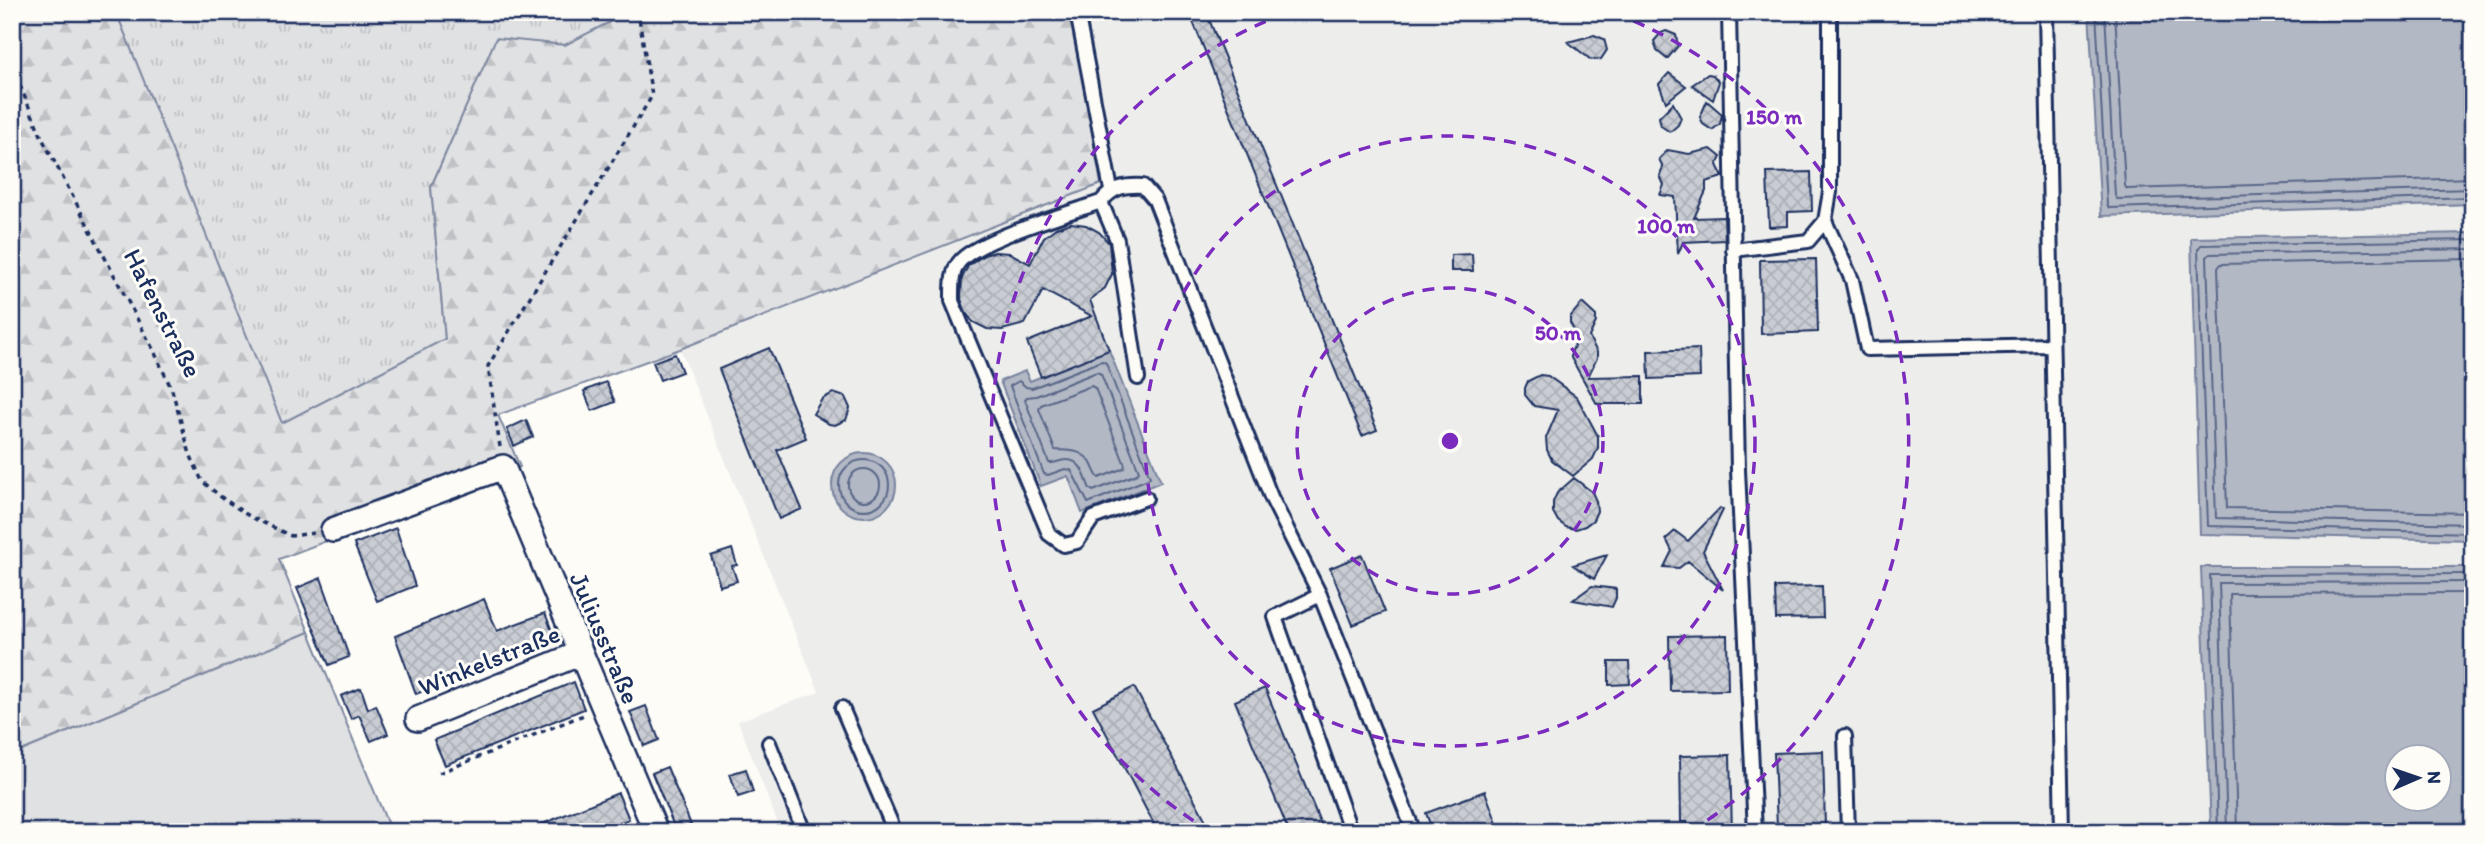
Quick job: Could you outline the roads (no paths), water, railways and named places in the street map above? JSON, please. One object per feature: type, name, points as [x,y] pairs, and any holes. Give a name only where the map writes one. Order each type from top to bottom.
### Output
[{"type":"street","name":"Juliusstraße","points":[[333,530],[503,467],[656,832]]},
{"type":"street","name":"Winkelstraße","points":[[418,719],[582,653]]},
{"type":"lane","points":[[1077,12],[1111,190]]},
{"type":"lane","points":[[1729,12],[1738,470],[1755,832]]},
{"type":"lane","points":[[1733,250],[1808,241],[1825,221],[1830,192],[1830,12]]},
{"type":"lane","points":[[2046,12],[2062,832]]},
{"type":"lane","points":[[1146,498],[1093,518],[1077,542],[1064,545],[1049,534],[952,300],[952,278],[960,260],[985,244],[1101,201],[1111,190],[1128,185],[1143,186],[1155,200],[1272,497],[1320,595],[1414,832]]},
{"type":"lane","points":[[1101,201],[1117,240],[1138,378]]},
{"type":"lane","points":[[1825,221],[1852,280],[1867,349],[2052,345]]},
{"type":"lane","points":[[1320,595],[1275,617],[1351,832]]},
{"type":"lane","points":[[842,708],[895,832]]},
{"type":"lane","points":[[1846,736],[1849,832]]},
{"type":"lane","points":[[769,743],[804,832]]},
{"type":"water","points":[[2089,12],[2473,12],[2473,204],[2101,216]]},
{"type":"water","points":[[2473,233],[2473,540],[2200,534],[2191,238]]},
{"type":"water","points":[[1109,350],[1161,482],[1082,513],[1068,476],[1041,486],[1000,381],[1025,371],[1030,381]]},
{"type":"water","points":[[864,453],[887,462],[896,485],[887,508],[864,517],[841,508],[832,485],[841,462]]},
{"type":"water","points":[[2201,567],[2473,567],[2473,832],[2211,832]]}]
